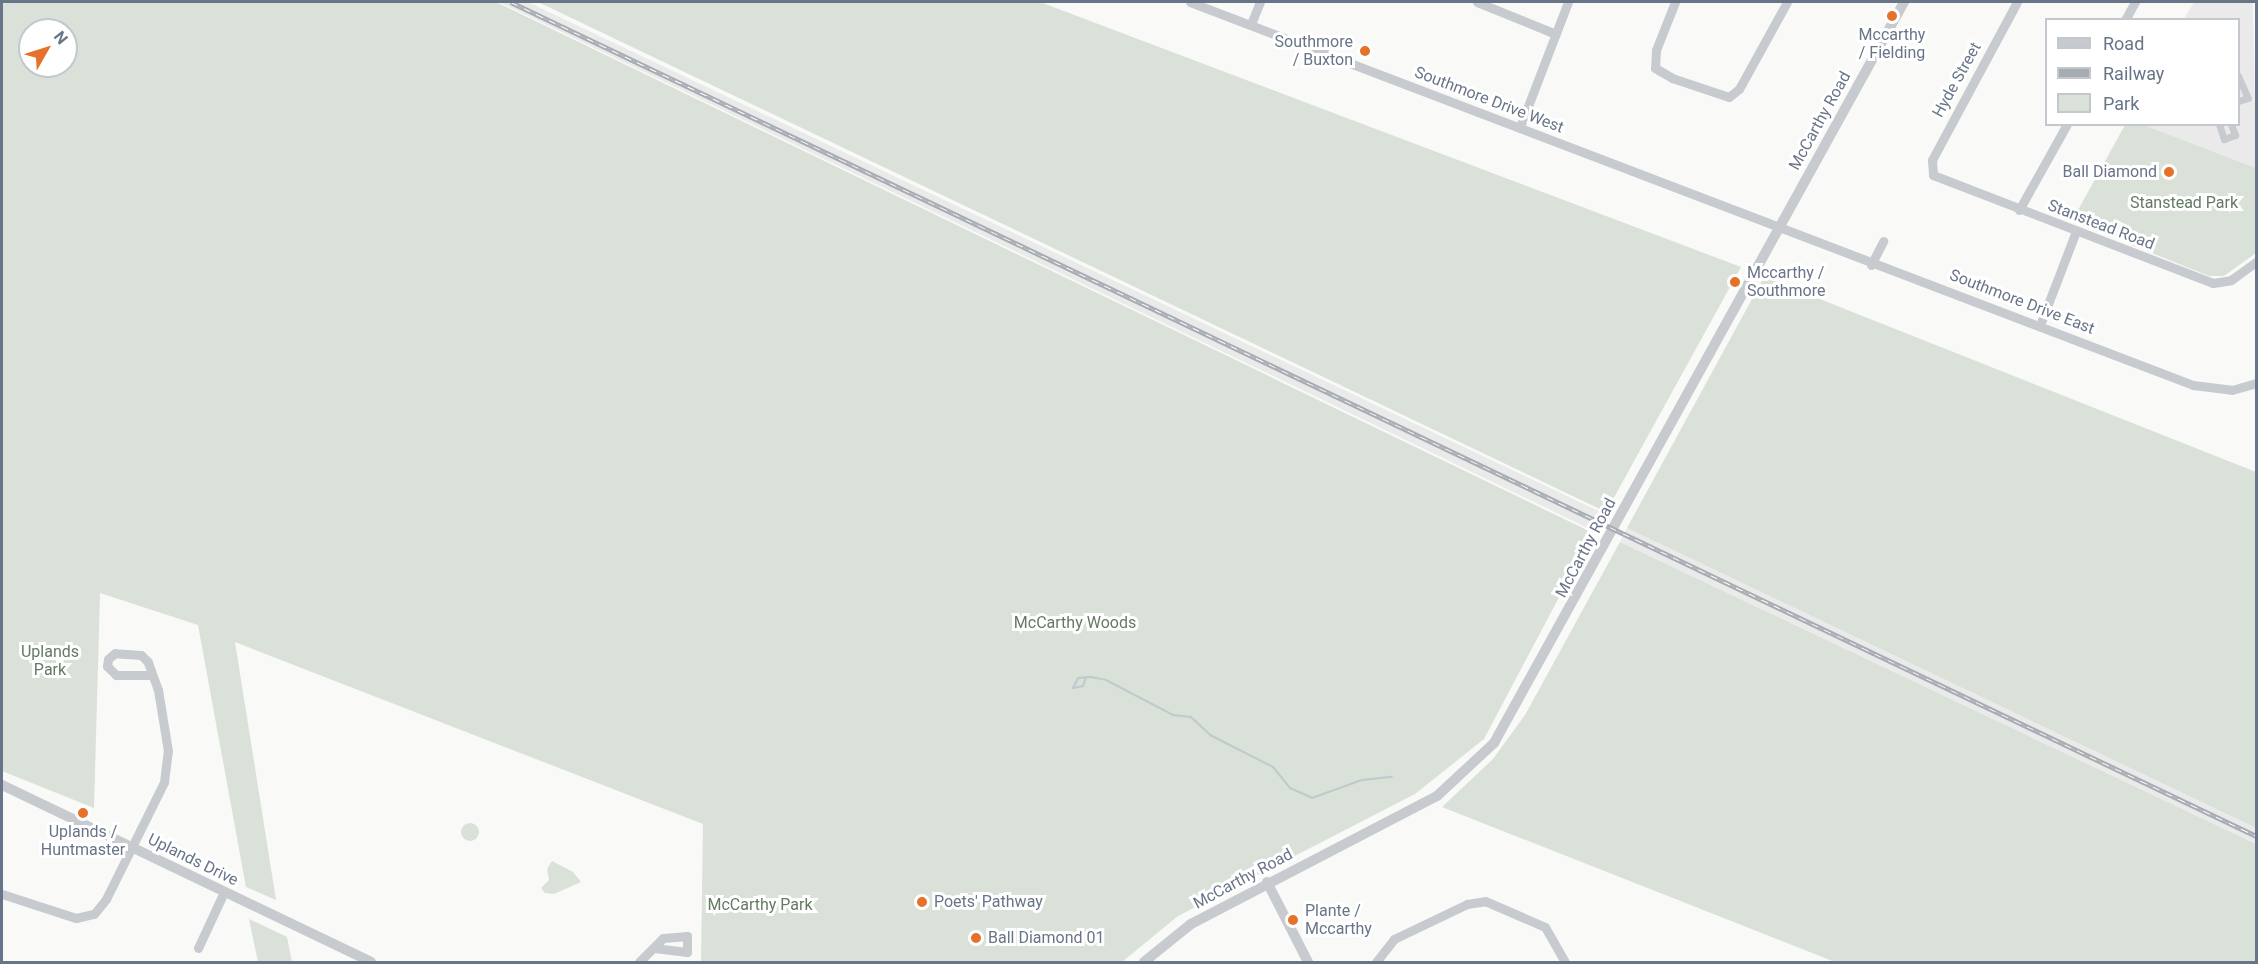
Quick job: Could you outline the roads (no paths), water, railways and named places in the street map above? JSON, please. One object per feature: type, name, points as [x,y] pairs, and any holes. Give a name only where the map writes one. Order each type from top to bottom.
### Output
[{"type":"street","name":"Southmore Drive West","points":[[1190,2],[1520,127],[1777,228]]},
{"type":"street","points":[[1251,24],[1260,2]]},
{"type":"street","points":[[1477,2],[1556,34]]},
{"type":"street","points":[[1520,127],[1568,2]]},
{"type":"street","points":[[1675,2],[1656,50],[1655,68],[1672,78],[1729,97],[1739,89],[1787,2]]},
{"type":"street","name":"McCarthy Road","points":[[1144,963],[1191,924],[1267,882],[1437,796],[1494,743],[1516,710],[1777,228],[1904,2]]},
{"type":"street","name":"Hyde Street","points":[[1933,175],[1930,166],[1942,138],[2017,2]]},
{"type":"street","points":[[2126,18],[2135,2]]},
{"type":"street","points":[[2240,80],[2248,98],[2240,100]]},
{"type":"street","points":[[2019,210],[2066,126]]},
{"type":"street","points":[[2220,126],[2224,139],[2235,135],[2232,126]]},
{"type":"street","name":"Stanstead Road","points":[[1933,175],[2213,283],[2231,280],[2256,262]]},
{"type":"street","name":"Southmore Drive East","points":[[1777,228],[1871,265],[2040,325],[2193,385],[2232,390],[2256,383]]},
{"type":"street","points":[[2040,325],[2076,231]]},
{"type":"street","points":[[1871,265],[1883,242]]},
{"type":"street","points":[[2,894],[76,918],[94,913],[132,846],[168,772],[168,751],[158,690],[149,675]]},
{"type":"street","name":"Uplands Drive","points":[[2,785],[371,963]]},
{"type":"street","points":[[1267,882],[1308,963]]},
{"type":"street","points":[[198,948],[224,892]]},
{"type":"street","points":[[1376,963],[1394,939],[1467,904],[1485,901],[1545,927],[1566,963]]},
{"type":"street","points":[[639,963],[654,948]]},
{"type":"waterway","points":[[1086,677],[1083,686],[1073,688],[1078,678],[1091,677],[1106,680],[1173,715],[1191,717],[1210,735],[1273,767],[1290,788],[1312,798],[1362,780],[1392,777]]},
{"type":"railway","points":[[511,2],[2256,836]]},
{"type":"place","name":"Mccarthy / Fielding","points":[[1892,16]]},
{"type":"place","name":"Southmore / Buxton","points":[[1365,51]]},
{"type":"place","name":"Ball Diamond","points":[[2169,172]]},
{"type":"place","name":"Mccarthy / Southmore","points":[[1735,282]]},
{"type":"place","name":"Uplands / Huntmaster","points":[[83,813]]},
{"type":"place","name":"Poets' Pathway","points":[[922,902]]},
{"type":"place","name":"Plante / Mccarthy","points":[[1293,920]]},
{"type":"place","name":"Ball Diamond 01","points":[[976,938]]},
{"type":"park label","name":"Stanstead Park","points":[[2184,203]]},
{"type":"park label","name":"McCarthy Woods","points":[[1075,623]]},
{"type":"park label","name":"Uplands Park","points":[[50,661]]},
{"type":"park label","name":"McCarthy Park","points":[[760,905]]}]
